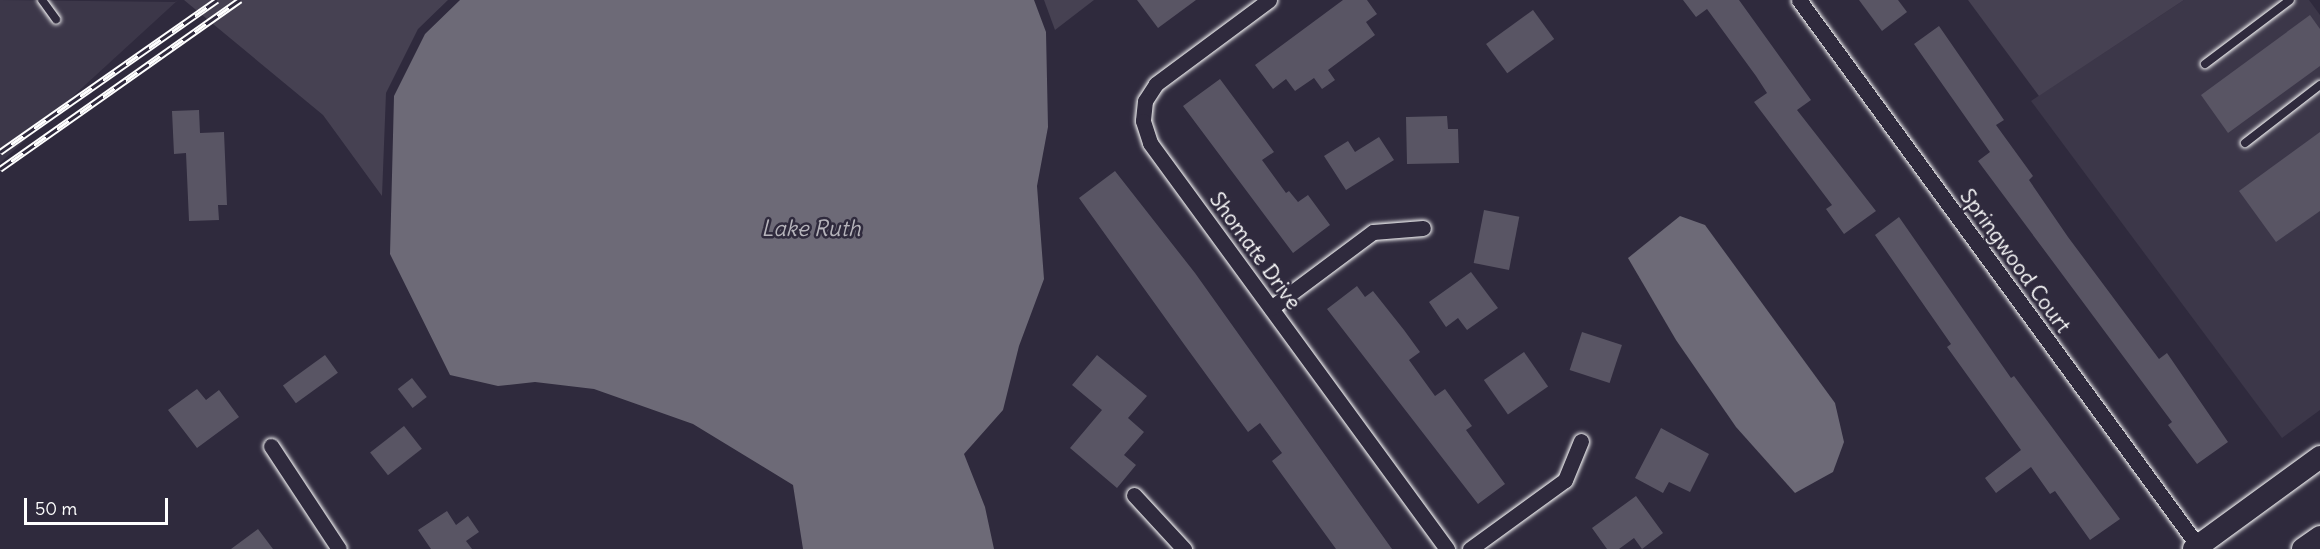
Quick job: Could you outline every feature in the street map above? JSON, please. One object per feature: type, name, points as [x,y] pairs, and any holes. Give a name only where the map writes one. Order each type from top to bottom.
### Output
[{"type":"main road","points":[[2196,548],[2320,457]]},
{"type":"main road","points":[[2303,549],[2320,537]]},
{"type":"street","name":"Shomate Drive","points":[[1269,0],[1156,84],[1145,101],[1143,121],[1150,143],[1447,549]]},
{"type":"street","name":"Springwood Court","points":[[1799,0],[2196,548]]},
{"type":"street","points":[[1271,308],[1373,232],[1423,228]]},
{"type":"street","points":[[1470,549],[1565,480],[1581,441]]},
{"type":"street","points":[[271,446],[339,549]]},
{"type":"street","points":[[1134,495],[1184,549]]},
{"type":"lane","points":[[42,0],[56,19]]},
{"type":"lane","points":[[2205,64],[2290,0]]},
{"type":"lane","points":[[2245,143],[2320,85]]},
{"type":"shaded area","points":[[0,0],[175,2],[178,0],[0,163]]},
{"type":"shaded area","points":[[184,0],[448,0],[418,29],[386,93],[382,196],[323,115]]},
{"type":"shaded area","points":[[1044,0],[1094,0],[1055,30]]},
{"type":"shaded area","points":[[1968,0],[2184,0],[2039,96]]},
{"type":"shaded area","points":[[2184,0],[2309,0],[2320,15],[2320,410],[2282,438],[2031,101]]},
{"type":"water","name":"Lake Ruth","points":[[460,0],[1034,0],[1046,32],[1048,127],[1037,186],[1044,279],[1019,346],[1003,410],[964,454],[985,507],[994,549],[803,549],[793,485],[693,424],[594,389],[535,382],[498,386],[450,375],[390,254],[394,96],[425,34]]},
{"type":"water","points":[[1680,216],[1705,225],[1835,403],[1844,442],[1833,472],[1795,493],[1736,427],[1676,340],[1628,258]]},
{"type":"building","points":[[1137,0],[1196,0],[1158,28]]},
{"type":"building","points":[[1343,0],[1367,0],[1377,14],[1366,22],[1375,35],[1328,70],[1335,80],[1322,89],[1314,78],[1295,91],[1286,79],[1273,89],[1255,65]]},
{"type":"building","points":[[1683,0],[1739,0],[1811,100],[1797,110],[1876,211],[1844,234],[1826,209],[1832,205],[1754,102],[1767,93],[1756,76],[1707,9],[1696,17]]},
{"type":"building","points":[[1859,0],[1898,0],[1907,12],[1882,31]]},
{"type":"building","points":[[1533,10],[1554,39],[1507,73],[1486,44]]},
{"type":"building","points":[[2310,15],[2320,29],[2320,66],[2228,133],[2201,95]]},
{"type":"building","points":[[1939,26],[2004,120],[1996,125],[2033,176],[2029,180],[2068,237],[2159,359],[2167,353],[2228,442],[2197,464],[2168,425],[2172,422],[1978,161],[1990,152],[1914,44]]},
{"type":"building","points":[[1220,79],[1274,152],[1262,160],[1286,193],[1289,191],[1298,202],[1308,195],[1330,225],[1293,253],[1183,106]]},
{"type":"building","points":[[199,110],[200,133],[224,132],[227,205],[218,205],[219,220],[189,221],[186,153],[174,154],[172,111]]},
{"type":"building","points":[[1447,116],[1448,129],[1458,129],[1459,163],[1407,164],[1406,117]]},
{"type":"building","points":[[2320,132],[2320,211],[2276,242],[2239,191]]},
{"type":"building","points":[[1379,137],[1394,160],[1346,190],[1324,156],[1348,141],[1355,152]]},
{"type":"building","points":[[1115,171],[1195,273],[1392,549],[1336,549],[1272,461],[1282,453],[1260,423],[1248,432],[1079,198]]},
{"type":"building","points":[[1484,210],[1519,217],[1509,270],[1474,263]]},
{"type":"building","points":[[1899,217],[2011,378],[2014,376],[2120,519],[2090,540],[2055,491],[2050,494],[2031,467],[1996,493],[1985,478],[2021,450],[1947,347],[1951,344],[1875,235]]},
{"type":"building","points":[[1471,272],[1498,308],[1467,330],[1458,318],[1446,327],[1429,302]]},
{"type":"building","points":[[1357,286],[1365,297],[1373,291],[1404,330],[1420,352],[1409,360],[1435,396],[1445,389],[1472,426],[1466,430],[1505,484],[1478,504],[1327,309]]},
{"type":"building","points":[[1582,332],[1622,345],[1610,383],[1570,370]]},
{"type":"building","points":[[1524,352],[1548,386],[1508,415],[1484,380]]},
{"type":"building","points":[[325,355],[338,373],[296,403],[283,386]]},
{"type":"building","points":[[1097,355],[1147,396],[1128,418],[1144,432],[1124,455],[1136,465],[1117,488],[1070,448],[1102,410],[1072,385]]},
{"type":"building","points":[[412,378],[427,397],[413,408],[398,389]]},
{"type":"building","points":[[197,389],[206,400],[219,390],[239,417],[197,448],[168,410]]},
{"type":"building","points":[[404,426],[422,449],[388,475],[370,452]]},
{"type":"building","points":[[1661,428],[1709,454],[1690,492],[1669,482],[1663,493],[1635,478]]},
{"type":"building","points":[[1636,496],[1663,533],[1642,549],[1634,538],[1619,549],[1607,549],[1592,528]]},
{"type":"building","points":[[447,511],[456,525],[468,516],[479,532],[466,541],[472,549],[431,549],[418,530]]},
{"type":"building","points":[[258,529],[273,549],[231,549]]},
{"type":"railway","points":[[0,152],[217,0]]},
{"type":"railway","points":[[0,169],[240,0]]}]
